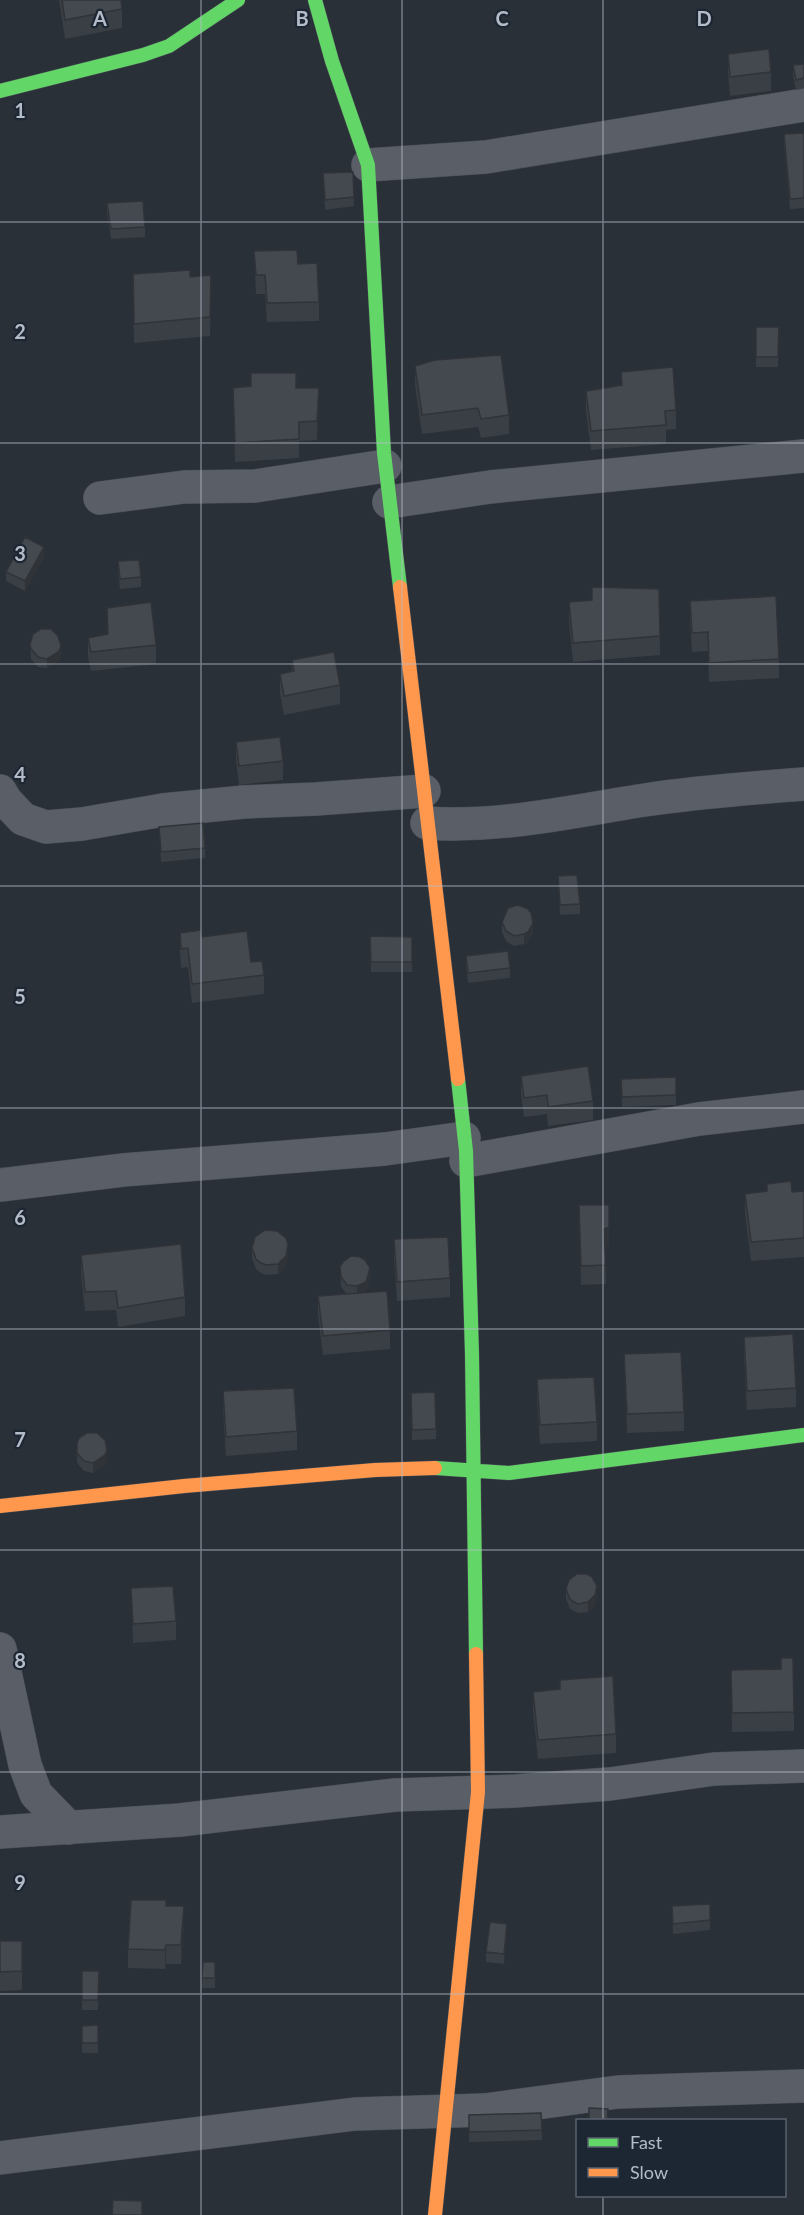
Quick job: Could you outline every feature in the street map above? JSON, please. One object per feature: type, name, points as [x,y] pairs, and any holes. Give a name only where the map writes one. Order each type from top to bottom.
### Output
[{"type":"street","points":[[0,91],[143,55],[169,46],[238,0]]},
{"type":"street","points":[[315,0],[332,62],[368,165],[385,466],[465,1149],[472,1354],[478,1792],[435,2215]]},
{"type":"street","points":[[368,165],[486,157],[804,105]]},
{"type":"street","points":[[389,502],[490,488],[804,456]]},
{"type":"street","points":[[100,498],[184,487],[255,486],[385,466]]},
{"type":"street","points":[[427,823],[458,825],[540,817],[648,800],[804,784]]},
{"type":"street","points":[[0,791],[23,819],[46,827],[82,824],[163,810],[243,802],[424,791]]},
{"type":"street","points":[[0,1185],[123,1170],[385,1149],[465,1149],[804,1107]]},
{"type":"street","points":[[0,1506],[112,1492],[419,1467],[473,1468],[509,1473],[804,1435]]},
{"type":"street","points":[[0,1649],[25,1765],[36,1794],[69,1828]]},
{"type":"street","points":[[0,1832],[180,1820],[395,1795],[610,1784],[714,1769],[804,1766]]},
{"type":"street","points":[[0,2158],[355,2114],[446,2109],[485,2110],[618,2092],[804,2086]]},
{"type":"building","points":[[62,0],[121,0],[122,9],[65,20]]},
{"type":"building","points":[[769,49],[771,72],[730,77],[728,54]]},
{"type":"building","points":[[804,64],[804,78],[796,80],[793,65]]},
{"type":"building","points":[[804,133],[804,198],[790,199],[784,134]]},
{"type":"building","points":[[353,172],[354,197],[325,200],[323,173]]},
{"type":"building","points":[[143,201],[145,227],[111,229],[107,203]]},
{"type":"building","points":[[297,250],[298,264],[317,263],[319,302],[267,303],[265,275],[256,275],[254,251]]},
{"type":"building","points":[[190,270],[190,277],[211,275],[210,317],[134,324],[133,274]]},
{"type":"building","points":[[756,327],[779,327],[778,357],[756,357]]},
{"type":"building","points":[[501,355],[509,415],[481,419],[478,408],[422,415],[415,366],[435,360]]},
{"type":"building","points":[[673,367],[676,410],[665,411],[666,425],[591,431],[586,391],[622,385],[621,372]]},
{"type":"building","points":[[251,373],[296,373],[296,388],[319,388],[317,421],[299,422],[299,439],[235,443],[233,388],[251,386]]},
{"type":"building","points":[[25,537],[44,547],[25,581],[6,572]]},
{"type":"building","points":[[139,560],[141,577],[120,579],[118,561]]},
{"type":"building","points":[[592,587],[659,589],[660,636],[573,643],[569,602],[592,600]]},
{"type":"building","points":[[776,596],[779,659],[709,663],[708,632],[692,633],[690,601]]},
{"type":"building","points":[[151,602],[156,645],[91,652],[88,638],[108,634],[107,608]]},
{"type":"building","points":[[41,629],[51,629],[58,636],[61,646],[59,651],[47,659],[38,657],[30,644],[33,634]]},
{"type":"building","points":[[334,652],[340,685],[284,696],[280,674],[294,671],[292,660]]},
{"type":"building","points":[[280,737],[283,761],[239,766],[236,742]]},
{"type":"building","points":[[203,823],[205,848],[161,852],[159,827]]},
{"type":"building","points":[[577,875],[580,904],[560,905],[558,876]]},
{"type":"building","points":[[518,905],[528,909],[533,923],[528,932],[514,936],[506,931],[502,922],[508,908]]},
{"type":"building","points":[[201,930],[202,937],[247,931],[251,962],[262,961],[264,975],[192,984],[188,948],[181,949],[180,933]]},
{"type":"building","points":[[370,936],[412,937],[412,962],[371,962]]},
{"type":"building","points":[[508,951],[510,968],[468,973],[466,956]]},
{"type":"building","points":[[588,1066],[593,1101],[548,1107],[547,1095],[524,1098],[521,1076]]},
{"type":"building","points":[[676,1077],[676,1095],[622,1097],[621,1079]]},
{"type":"building","points":[[791,1181],[792,1192],[804,1191],[804,1238],[751,1242],[745,1194],[767,1191],[767,1184]]},
{"type":"building","points":[[579,1205],[609,1205],[609,1227],[604,1229],[606,1265],[581,1266]]},
{"type":"building","points":[[265,1230],[277,1231],[286,1238],[288,1244],[286,1256],[278,1264],[266,1265],[256,1259],[252,1248],[255,1237]]},
{"type":"building","points":[[448,1237],[450,1278],[397,1282],[394,1239]]},
{"type":"building","points":[[181,1244],[185,1297],[118,1308],[116,1291],[85,1292],[81,1255]]},
{"type":"building","points":[[351,1256],[365,1260],[370,1268],[366,1282],[357,1286],[347,1285],[341,1277],[340,1267]]},
{"type":"building","points":[[387,1291],[390,1330],[323,1336],[318,1296]]},
{"type":"building","points":[[793,1334],[796,1388],[747,1391],[744,1337]]},
{"type":"building","points":[[681,1352],[684,1412],[627,1414],[624,1354]]},
{"type":"building","points":[[594,1377],[597,1422],[540,1425],[537,1379]]},
{"type":"building","points":[[294,1388],[297,1431],[226,1437],[223,1391]]},
{"type":"building","points":[[435,1392],[436,1429],[412,1430],[411,1393]]},
{"type":"building","points":[[87,1433],[97,1433],[105,1440],[107,1450],[105,1455],[93,1463],[84,1461],[77,1453],[79,1438]]},
{"type":"building","points":[[577,1574],[587,1574],[592,1577],[597,1586],[595,1595],[588,1602],[578,1604],[574,1602],[570,1599],[566,1589],[569,1580]]},
{"type":"building","points":[[173,1586],[176,1621],[133,1624],[131,1588]]},
{"type":"building","points":[[781,1658],[793,1658],[794,1712],[732,1713],[731,1670],[781,1669]]},
{"type":"building","points":[[613,1676],[616,1734],[538,1740],[533,1692],[560,1689],[560,1680]]},
{"type":"building","points":[[131,1900],[166,1900],[166,1906],[184,1906],[181,1945],[166,1945],[165,1950],[128,1949]]},
{"type":"building","points":[[710,1904],[710,1920],[673,1924],[672,1906]]},
{"type":"building","points":[[490,1922],[507,1924],[504,1954],[486,1952]]},
{"type":"building","points":[[0,1941],[22,1941],[22,1971],[0,1972]]},
{"type":"building","points":[[203,1962],[215,1962],[215,1978],[202,1978]]},
{"type":"building","points":[[82,1971],[99,1971],[98,2000],[82,2000]]},
{"type":"building","points":[[98,2025],[98,2043],[82,2043],[82,2026]]},
{"type":"building","points":[[589,2108],[608,2109],[607,2119],[589,2119]]},
{"type":"building","points":[[541,2113],[542,2130],[469,2132],[469,2115]]},
{"type":"building","points":[[113,2200],[142,2201],[142,2215],[112,2215]]},
{"type":"traffic: fast","points":[[0,91],[143,55],[169,46],[238,0]]},
{"type":"traffic: fast","points":[[315,0],[332,61],[368,165],[384,453],[400,587]]},
{"type":"traffic: fast","points":[[458,1079],[466,1151],[472,1354],[476,1654]]},
{"type":"traffic: fast","points":[[435,1468],[509,1473],[804,1435]]},
{"type":"traffic: slow","points":[[400,587],[458,1079]]},
{"type":"traffic: slow","points":[[0,1506],[184,1486],[375,1470],[435,1468]]},
{"type":"traffic: slow","points":[[435,2215],[478,1792],[476,1654]]}]
